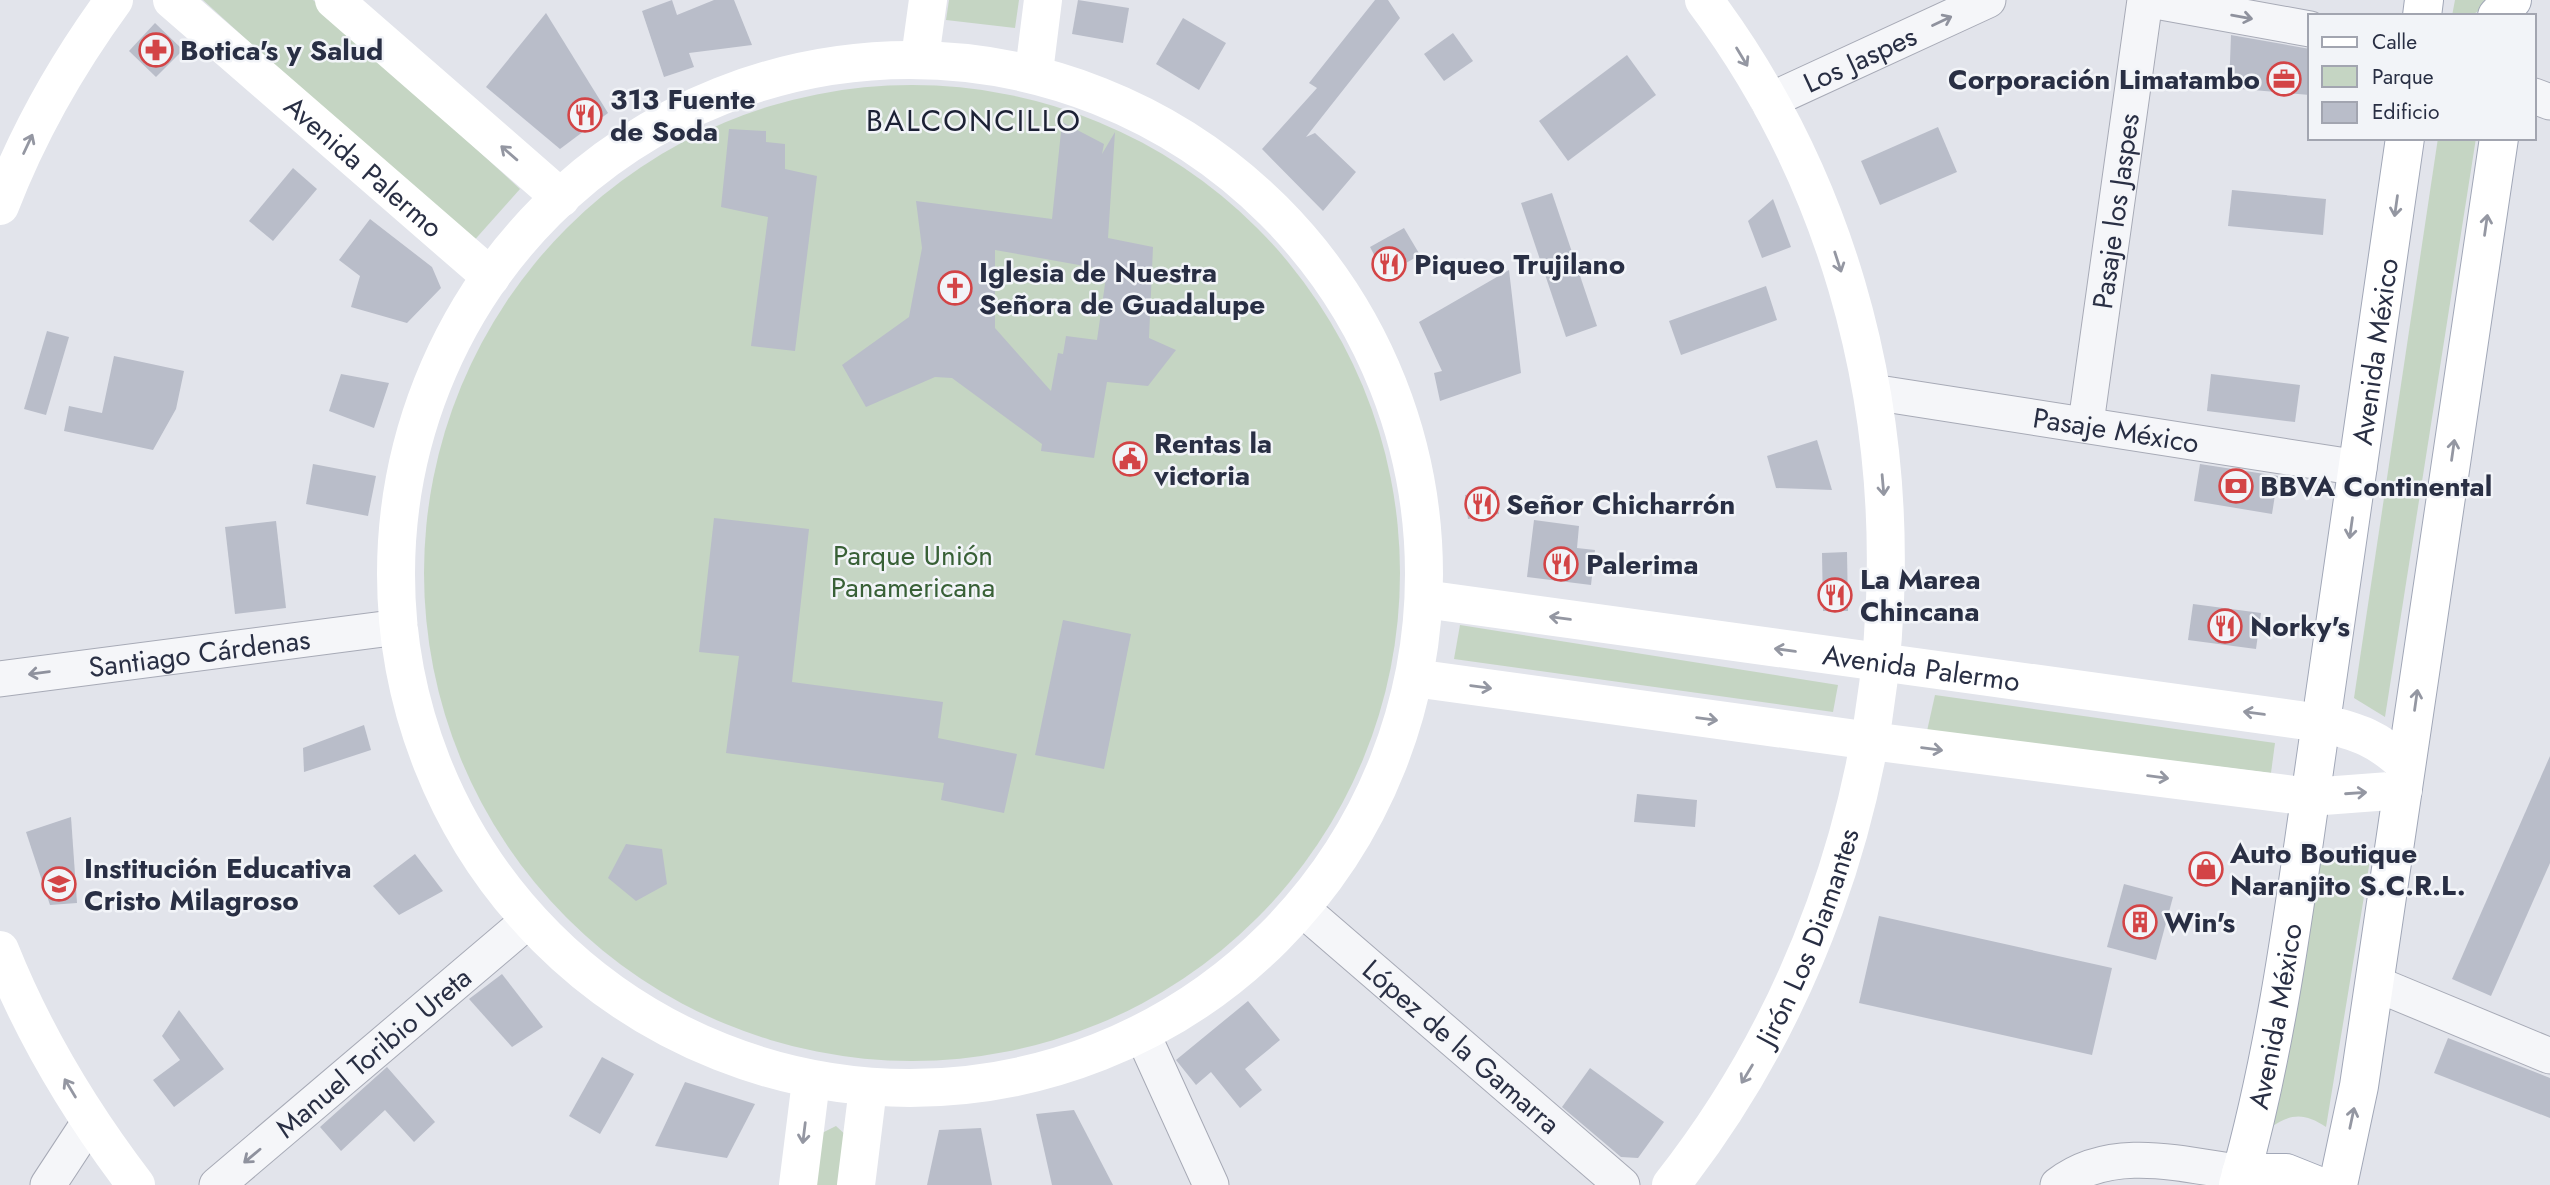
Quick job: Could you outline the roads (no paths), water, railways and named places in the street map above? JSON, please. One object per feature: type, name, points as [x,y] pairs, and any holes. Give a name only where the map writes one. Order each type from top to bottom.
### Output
[{"type":"street","points":[[0,206],[32,134],[63,77],[114,0]]},
{"type":"street","name":"Avenida Palermo","points":[[173,0],[491,277]]},
{"type":"street","points":[[334,0],[561,198]]},
{"type":"street","points":[[920,58],[928,0]]},
{"type":"street","points":[[1034,72],[1043,0]]},
{"type":"street","name":"Jirón Los Diamantes","points":[[1671,1185],[1721,1116],[1780,1016],[1805,961],[1835,882],[1856,813],[1871,741],[1887,595],[1886,527],[1872,392],[1837,258],[1799,163],[1769,101],[1704,0]]},
{"type":"street","name":"Los Jaspes","points":[[1769,101],[1988,0]]},
{"type":"street","name":"Pasaje los Jaspes","points":[[2086,423],[2145,0]]},
{"type":"street","points":[[2150,0],[2308,29]]},
{"type":"street","points":[[2499,14],[2512,0]]},
{"type":"street","points":[[920,58],[1034,72],[1102,94],[1166,125],[1225,164],[1271,204],[1312,249],[1378,355],[1416,475],[1424,600],[1414,678],[1374,794],[1341,853],[1301,908],[1254,956],[1200,999],[1142,1033],[1066,1065],[987,1084],[905,1090],[811,1081],[771,1071],[689,1041],[630,1008],[576,968],[528,921],[480,859],[443,791],[422,738],[410,695],[399,627],[398,535],[414,444],[445,357],[491,277],[526,233],[561,198],[633,141],[739,88],[842,63],[920,58]]},
{"type":"street","name":"Avenida México","points":[[2239,1179],[2265,1075],[2310,797],[2405,140]]},
{"type":"street","points":[[2338,1185],[2359,1086],[2498,140]]},
{"type":"street","name":"Pasaje México","points":[[1872,392],[2086,423],[2359,468]]},
{"type":"street","name":"Avenida Palermo","points":[[1424,600],[2321,723],[2363,733],[2385,745],[2404,777]]},
{"type":"street","name":"Santiago Cárdenas","points":[[0,678],[399,627]]},
{"type":"street","points":[[1414,678],[1871,741],[2310,797],[2404,777]]},
{"type":"street","name":"López de la Gamarra","points":[[1301,908],[1622,1185]]},
{"type":"street","name":"Manuel Toribio Ureta","points":[[217,1185],[528,921]]},
{"type":"street","points":[[0,950],[49,1055],[90,1121],[136,1185]]},
{"type":"street","points":[[2374,983],[2550,1056]]},
{"type":"street","points":[[1142,1033],[1211,1185]]},
{"type":"street","points":[[798,1185],[811,1081]]},
{"type":"street","points":[[856,1185],[868,1088]]},
{"type":"street","points":[[48,1185],[90,1121]]},
{"type":"street","points":[[2058,1185],[2068,1177],[2116,1160],[2165,1161],[2239,1179],[2286,1172],[2316,1185]]},
{"type":"place","name":"Botica's y Salud","points":[[156,50]]},
{"type":"place","name":"Corporación Limatambo","points":[[2284,79]]},
{"type":"place","name":"313 Fuente de Soda","points":[[585,115]]},
{"type":"place","name":"Piqueo Trujilano","points":[[1389,264]]},
{"type":"place","name":"Iglesia de Nuestra Señora de Guadalupe","points":[[955,288]]},
{"type":"place","name":"Rentas la victoria","points":[[1130,459]]},
{"type":"place","name":"BBVA Continental","points":[[2236,486]]},
{"type":"place","name":"Señor Chicharrón","points":[[1482,504]]},
{"type":"place","name":"Palerima","points":[[1561,564]]},
{"type":"place","name":"La Marea Chincana","points":[[1835,595]]},
{"type":"place","name":"Norky's","points":[[2225,626]]},
{"type":"place","name":"Auto Boutique Naranjito S.C.R.L.","points":[[2206,869]]},
{"type":"place","name":"Institución Educativa Cristo Milagroso","points":[[59,884]]},
{"type":"place","name":"Win's","points":[[2140,922]]},
{"type":"district","name":"BALCONCILLO","points":[[974,120]]},
{"type":"park label","name":"Parque Unión Panamericana","points":[[913,571]]}]
